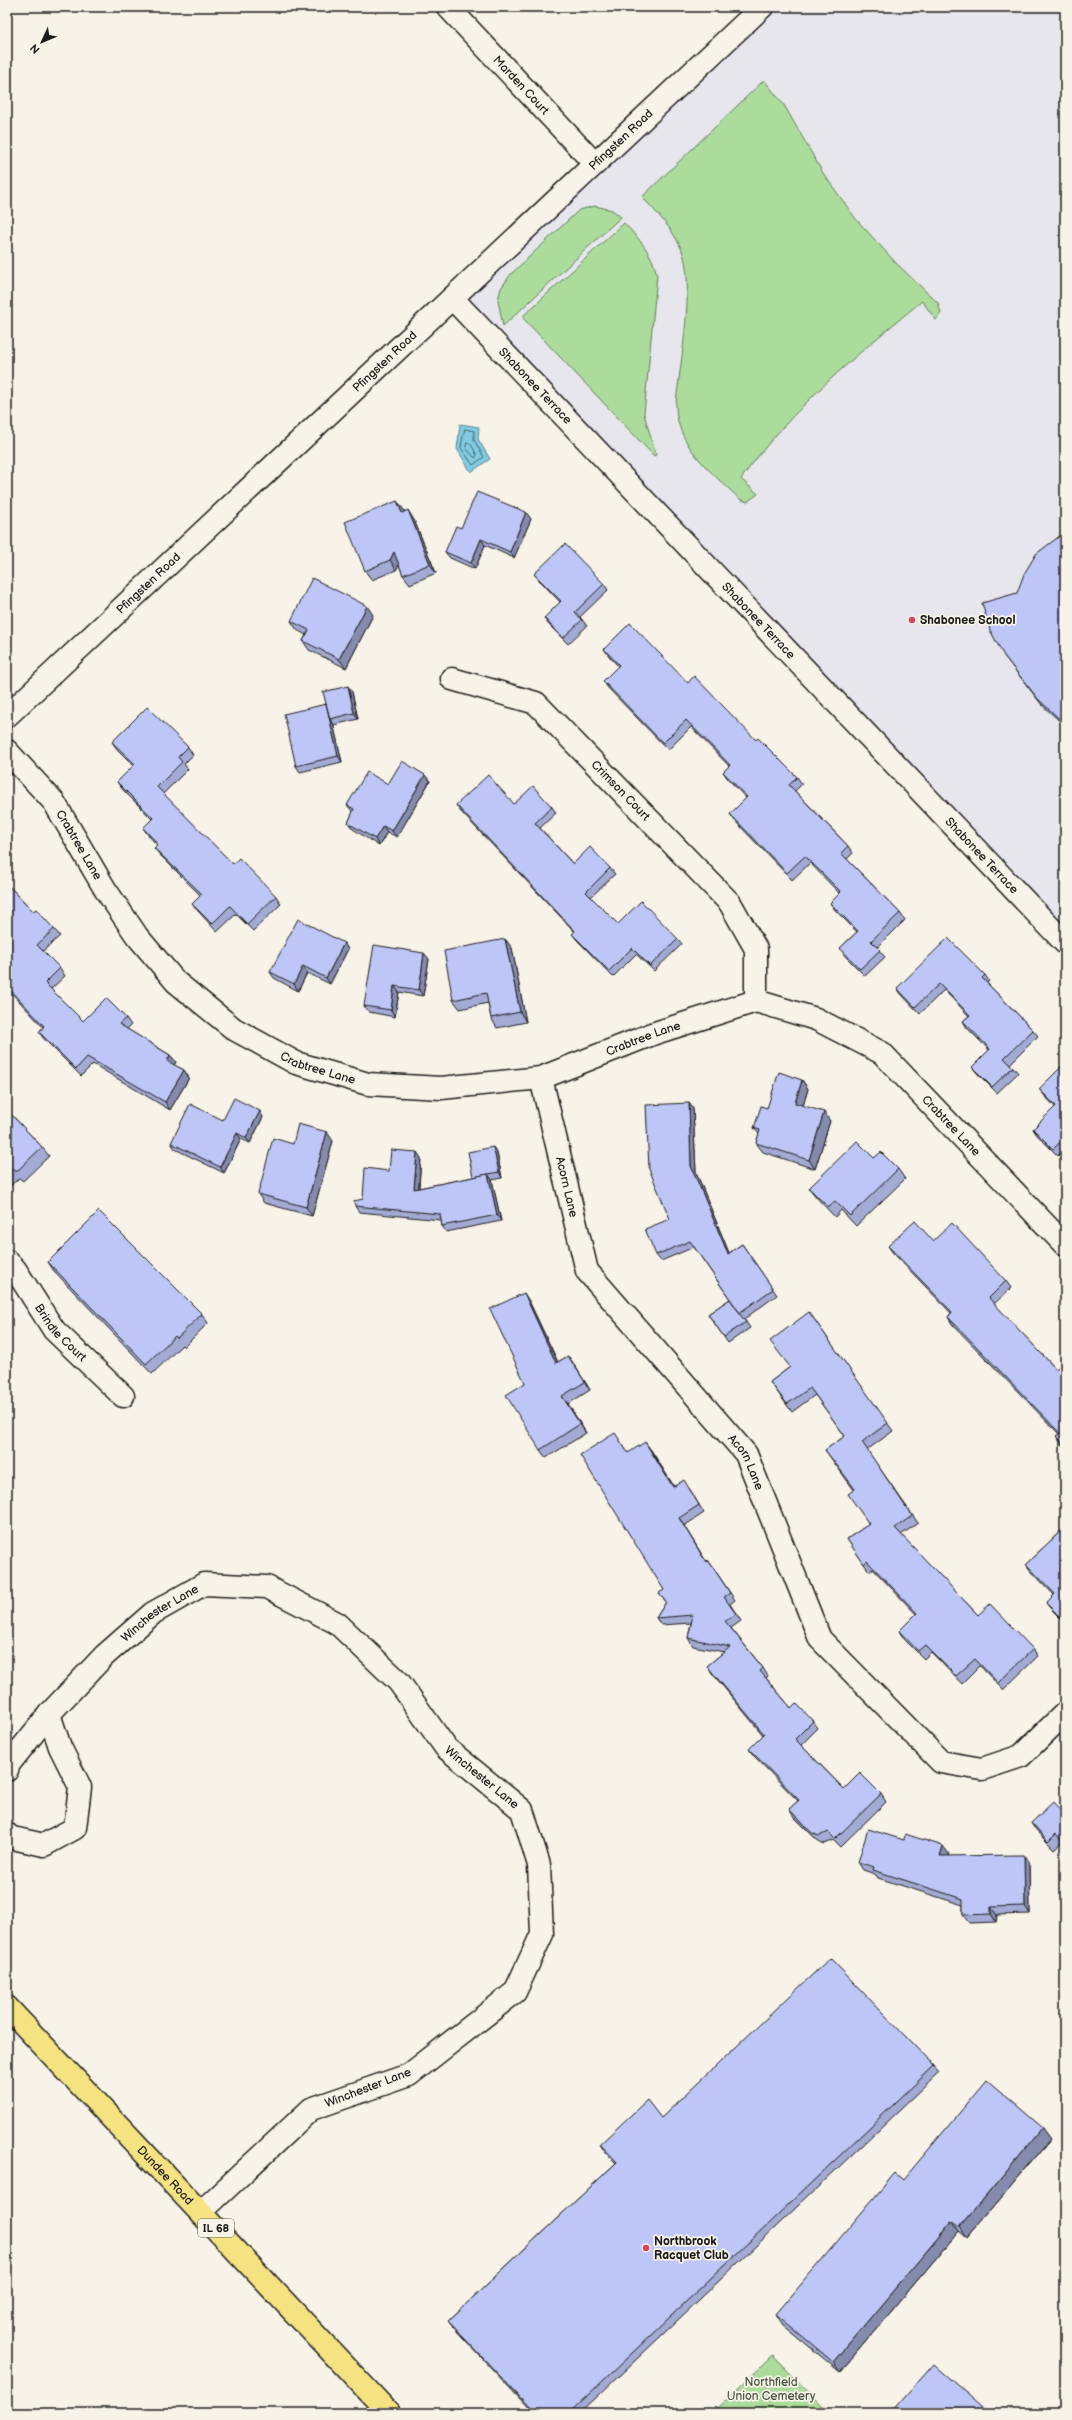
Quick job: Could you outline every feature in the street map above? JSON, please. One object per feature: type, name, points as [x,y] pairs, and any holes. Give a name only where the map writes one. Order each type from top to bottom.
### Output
[{"type":"main road","name":"Dundee Road","points":[[7,2007],[389,2413]]},
{"type":"street","name":"Marden Court","points":[[448,7],[595,164]]},
{"type":"street","name":"Pfingsten Road","points":[[7,716],[762,7]]},
{"type":"street","name":"Shabonee Terrace","points":[[452,298],[1065,943]]},
{"type":"street","name":"Crimson Court","points":[[452,679],[536,703],[730,903],[756,949],[756,1001]]},
{"type":"street","name":"Crabtree Lane","points":[[7,751],[54,802],[106,889],[137,936],[176,982],[234,1029],[296,1063],[368,1084],[441,1088],[541,1078],[655,1033],[756,1001],[816,1019],[882,1053],[1065,1244]]},
{"type":"street","name":"Acorn Lane","points":[[541,1078],[587,1271],[746,1454],[820,1639],[940,1762],[982,1769],[1021,1756],[1065,1713]]},
{"type":"street","name":"Brindle Court","points":[[7,1262],[15,1269],[54,1330],[123,1396]]},
{"type":"street","name":"Winchester Lane","points":[[7,1770],[9,1764],[48,1714],[104,1656],[153,1613],[204,1584],[267,1587],[337,1623],[399,1682],[446,1748],[522,1810],[539,1865],[542,1934],[515,1992],[409,2075],[311,2109],[201,2212]]},
{"type":"street","points":[[7,1834],[8,1837],[44,1845],[75,1828],[80,1788],[60,1746],[48,1714]]},
{"type":"shaded area","name":"Shabonee School","points":[[761,7],[1065,7],[1065,942],[452,298]]},
{"type":"green space","points":[[764,80],[784,105],[823,173],[856,219],[896,263],[938,303],[941,313],[936,320],[922,301],[849,362],[803,406],[760,454],[741,479],[758,494],[747,502],[740,499],[697,457],[688,445],[677,418],[676,403],[686,323],[687,281],[685,263],[681,248],[673,234],[664,221],[642,197]]},
{"type":"green space","points":[[595,206],[612,210],[621,217],[503,326],[498,300],[501,288],[511,274],[579,210]]},
{"type":"green space","points":[[624,223],[640,240],[652,259],[657,275],[644,414],[656,455],[654,456],[522,317]]},
{"type":"green space","name":"Northfield Union Cemetery","points":[[772,2355],[829,2413],[713,2413]]},
{"type":"water","points":[[460,424],[479,427],[478,439],[490,459],[471,472],[457,449]]},
{"type":"building","points":[[477,492],[526,512],[510,552],[481,539],[471,563],[445,552],[456,526],[461,528]]},
{"type":"building","points":[[397,501],[402,513],[408,510],[430,564],[403,575],[394,552],[390,560],[365,571],[345,522]]},
{"type":"building","points":[[1065,532],[1065,724],[1038,699],[1004,656],[990,630],[982,603],[1017,593],[1024,574],[1036,554]]},
{"type":"building","points":[[565,544],[604,584],[575,612],[582,620],[563,638],[544,618],[561,601],[534,574]]},
{"type":"building","points":[[312,578],[367,606],[339,659],[303,641],[309,630],[291,621]]},
{"type":"building","points":[[630,623],[688,683],[694,676],[756,740],[758,738],[797,777],[789,785],[848,846],[841,853],[900,913],[871,941],[880,950],[860,969],[840,948],[858,931],[830,903],[841,892],[805,856],[787,873],[730,814],[747,797],[723,772],[730,765],[686,720],[663,743],[603,681],[619,665],[604,649]]},
{"type":"building","points":[[348,686],[354,713],[330,719],[323,692]]},
{"type":"building","points":[[326,704],[338,756],[296,766],[284,714]]},
{"type":"building","points":[[147,707],[188,747],[178,757],[182,762],[157,787],[233,864],[239,858],[276,896],[247,924],[230,906],[212,924],[192,904],[202,894],[154,848],[158,844],[143,828],[153,818],[117,782],[135,764],[112,742]]},
{"type":"building","points":[[402,761],[425,775],[392,831],[383,826],[375,839],[348,823],[354,809],[347,805],[367,772],[388,784]]},
{"type":"building","points":[[488,775],[514,804],[533,786],[552,807],[535,823],[573,864],[590,847],[610,868],[586,892],[618,924],[641,901],[678,939],[650,966],[632,948],[609,971],[572,934],[575,931],[456,805]]},
{"type":"building","points":[[7,884],[33,911],[36,909],[54,929],[37,945],[60,968],[45,983],[83,1021],[106,998],[126,1018],[119,1024],[170,1055],[167,1061],[184,1070],[165,1102],[87,1057],[76,1069],[39,1032],[44,1026],[7,986]]},
{"type":"building","points":[[298,919],[344,943],[326,978],[303,966],[294,984],[270,972]]},
{"type":"building","points":[[948,938],[985,975],[982,978],[1033,1030],[1004,1058],[1013,1067],[992,1087],[972,1067],[990,1049],[963,1021],[970,1015],[939,984],[915,1007],[897,988]]},
{"type":"building","points":[[505,939],[520,1012],[491,1018],[486,993],[453,1000],[444,951]]},
{"type":"building","points":[[374,945],[424,953],[419,990],[394,986],[391,1010],[364,1006]]},
{"type":"building","points":[[1065,1063],[1065,1138],[1053,1149],[1033,1129],[1056,1106],[1039,1089]]},
{"type":"building","points":[[779,1072],[802,1080],[795,1103],[824,1112],[809,1160],[756,1143],[760,1130],[754,1128],[761,1106],[767,1108]]},
{"type":"building","points":[[234,1098],[260,1111],[246,1138],[237,1133],[220,1167],[171,1143],[190,1104],[223,1120]]},
{"type":"building","points":[[689,1103],[691,1166],[728,1254],[742,1244],[773,1289],[739,1313],[746,1322],[724,1337],[708,1314],[730,1299],[739,1312],[690,1241],[656,1255],[645,1229],[670,1219],[649,1169],[646,1105]]},
{"type":"building","points":[[7,1110],[42,1147],[16,1172],[13,1168],[7,1174]]},
{"type":"building","points":[[298,1124],[327,1132],[306,1207],[258,1194],[273,1138],[293,1144]]},
{"type":"building","points":[[857,1141],[874,1158],[881,1152],[898,1169],[850,1216],[835,1201],[828,1207],[809,1188]]},
{"type":"building","points":[[493,1147],[499,1172],[473,1177],[468,1152]]},
{"type":"building","points":[[391,1150],[417,1152],[414,1189],[488,1174],[497,1215],[442,1226],[440,1214],[355,1206],[354,1201],[363,1199],[365,1168],[389,1171]]},
{"type":"building","points":[[99,1211],[202,1314],[177,1338],[175,1336],[146,1364],[48,1262]]},
{"type":"building","points":[[915,1221],[933,1241],[952,1223],[1006,1281],[989,1298],[1056,1369],[1065,1361],[1065,1445],[1056,1436],[1060,1433],[948,1317],[952,1312],[888,1246]]},
{"type":"building","points":[[524,1293],[556,1363],[568,1356],[585,1382],[562,1396],[580,1424],[540,1450],[506,1395],[525,1383],[490,1309]]},
{"type":"building","points":[[809,1312],[888,1423],[862,1442],[912,1516],[895,1528],[978,1615],[990,1604],[1033,1649],[998,1683],[975,1659],[956,1676],[925,1645],[918,1651],[899,1631],[917,1613],[867,1561],[864,1564],[847,1539],[869,1524],[848,1494],[855,1489],[825,1450],[845,1436],[810,1388],[787,1404],[770,1382],[790,1367],[770,1341]]},
{"type":"building","points":[[615,1433],[628,1453],[645,1442],[673,1487],[684,1480],[699,1505],[679,1518],[706,1562],[708,1560],[730,1593],[724,1597],[736,1614],[725,1621],[763,1668],[760,1671],[791,1708],[796,1703],[813,1721],[795,1739],[844,1789],[860,1773],[881,1794],[835,1839],[828,1832],[819,1836],[812,1833],[789,1809],[799,1800],[749,1749],[764,1734],[707,1666],[730,1647],[688,1638],[693,1615],[656,1618],[666,1602],[659,1593],[664,1590],[580,1455]]},
{"type":"building","points":[[1065,1527],[1064,1621],[1046,1603],[1055,1594],[1026,1564]]},
{"type":"building","points":[[1053,1802],[1065,1815],[1065,1844],[1056,1834],[1048,1842],[1031,1823]]},
{"type":"building","points":[[868,1829],[904,1840],[905,1834],[943,1846],[940,1856],[1024,1855],[1025,1906],[991,1907],[991,1914],[963,1915],[963,1899],[873,1870],[874,1867],[858,1862]]},
{"type":"building","name":"Northbrook Racquet Club","points":[[830,1958],[934,2066],[569,2413],[535,2413],[448,2321],[617,2162],[600,2144],[647,2100],[661,2118]]},
{"type":"building","points":[[987,2080],[1043,2128],[960,2227],[952,2221],[833,2362],[776,2314],[895,2173],[903,2180]]},
{"type":"building","points":[[934,2364],[990,2413],[891,2413]]},
{"type":"place","name":"Shabonee School","points":[[912,620]]},
{"type":"place","name":"Northbrook Racquet Club","points":[[646,2248]]}]
